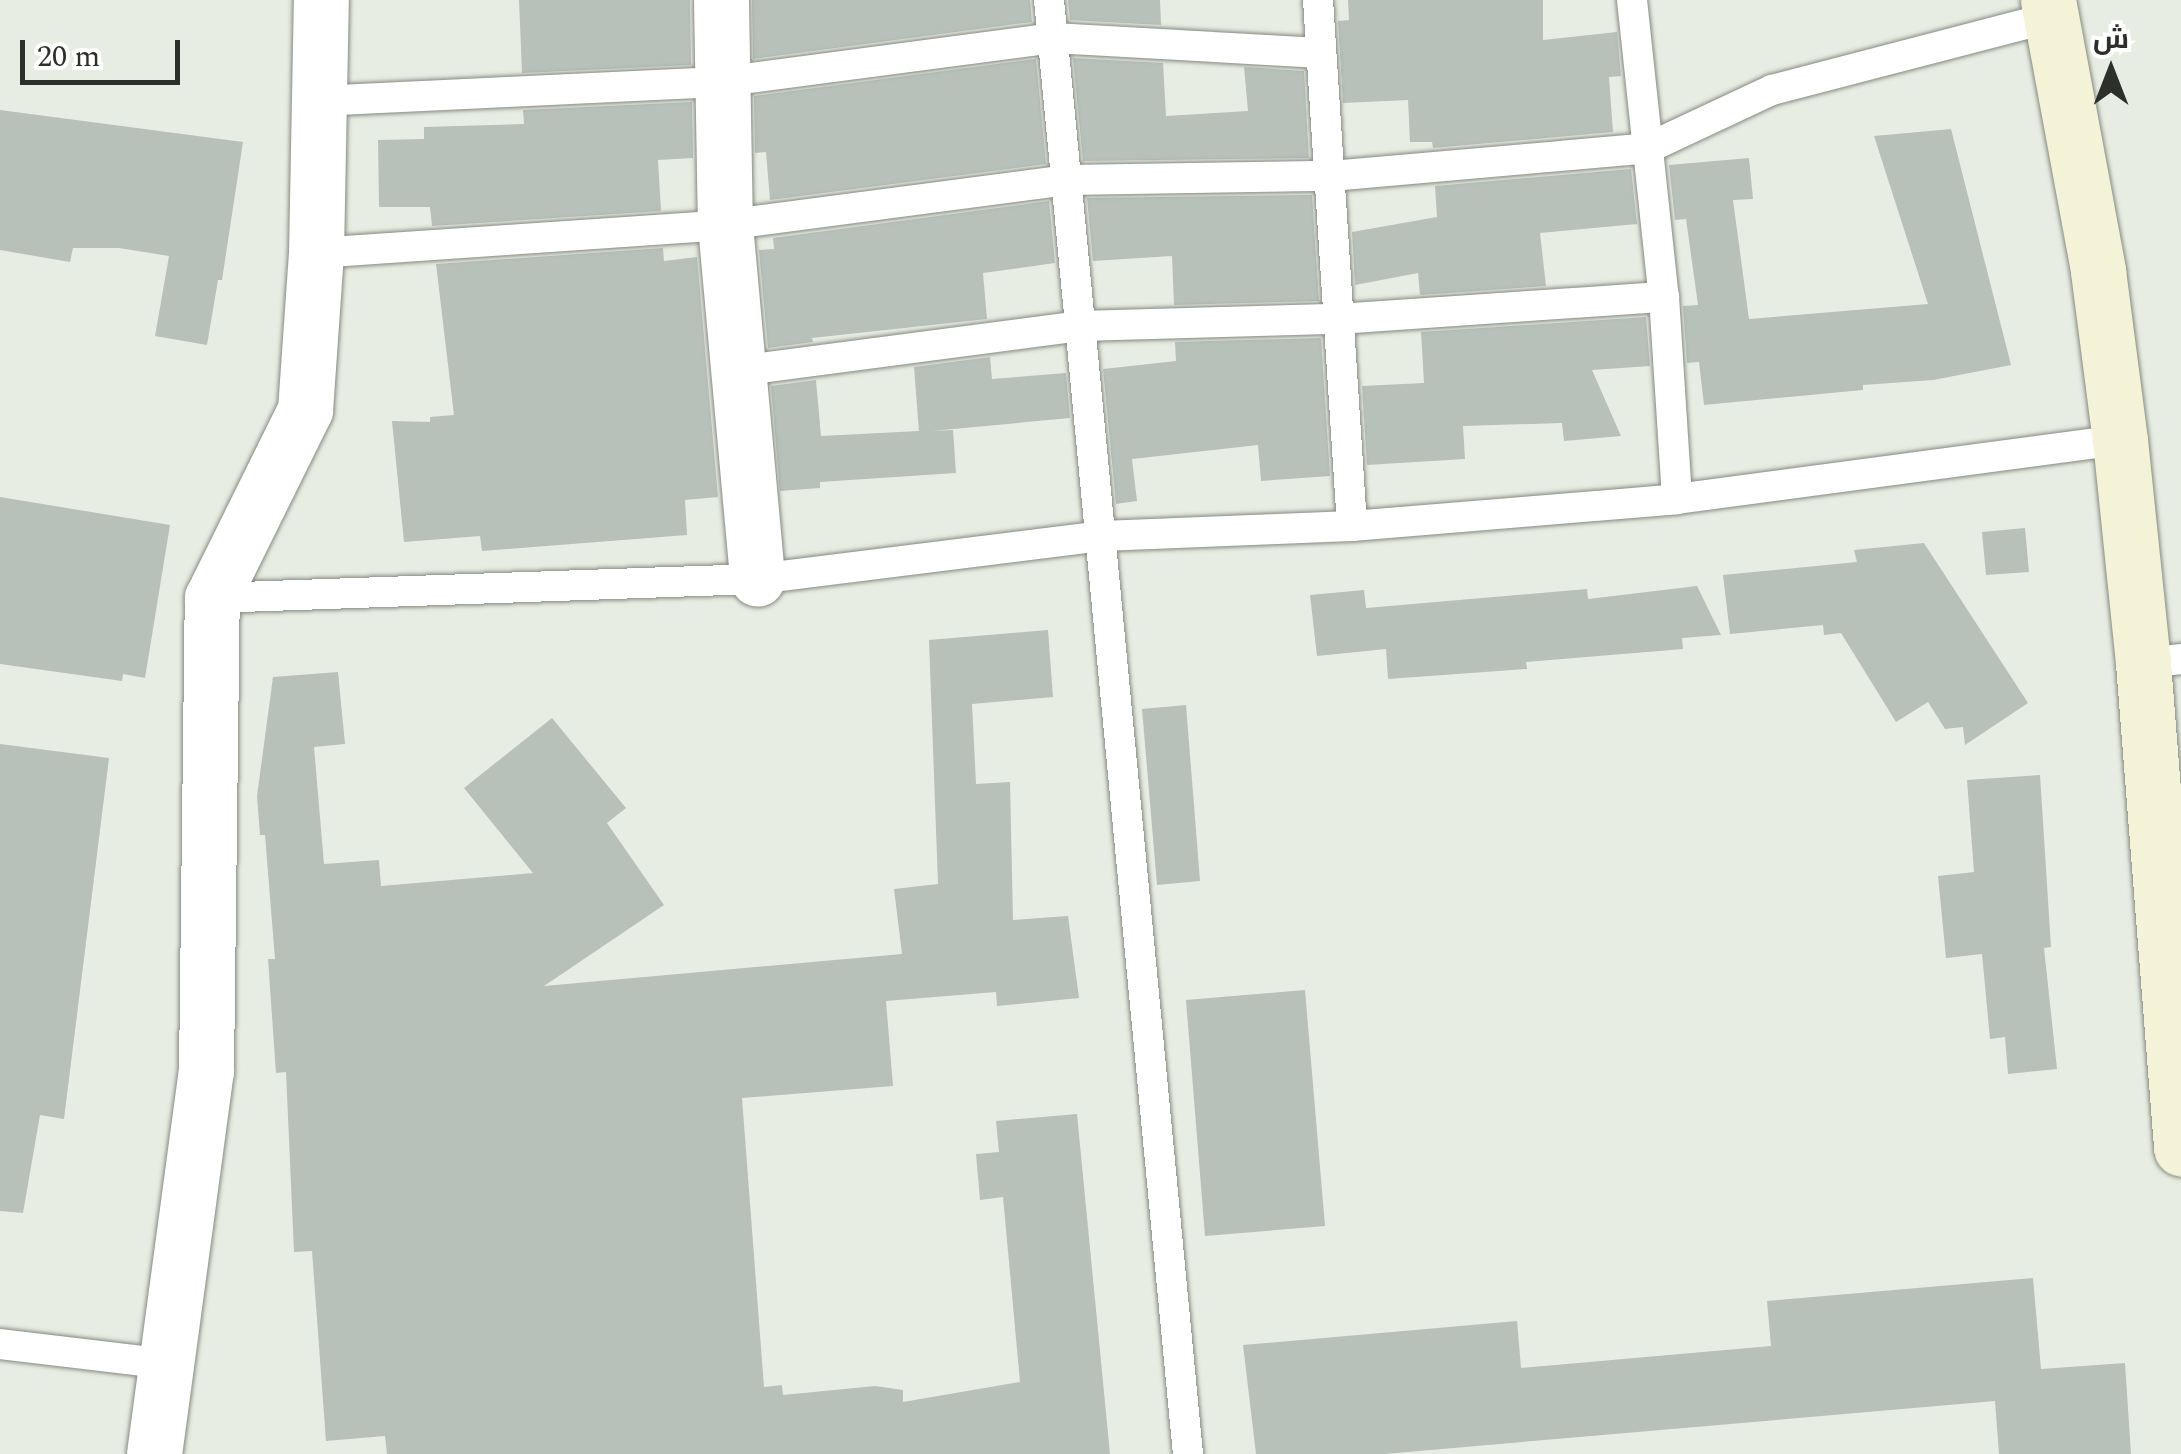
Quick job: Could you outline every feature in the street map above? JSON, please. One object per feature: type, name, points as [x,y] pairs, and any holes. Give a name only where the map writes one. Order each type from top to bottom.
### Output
[{"type":"street","points":[[154,1454],[206,1071],[212,598],[304,410],[316,253],[316,101],[321,0]]},
{"type":"street","points":[[721,0],[726,225],[757,580]]},
{"type":"street","points":[[2050,8],[2098,271],[2120,440],[2162,661],[2181,1149]]},
{"type":"lane","points":[[1049,0],[1188,1454]]},
{"type":"lane","points":[[1318,0],[1352,526]]},
{"type":"lane","points":[[1632,0],[1664,297],[1677,498]]},
{"type":"lane","points":[[316,253],[726,225],[1067,180],[1330,176],[1648,148],[1772,90],[2050,8]]},
{"type":"lane","points":[[316,101],[720,82],[1053,38],[1321,52]]},
{"type":"lane","points":[[738,371],[1080,326],[1338,319],[1664,297]]},
{"type":"lane","points":[[212,598],[757,580],[1102,536],[1352,526],[1677,498],[2120,440]]},
{"type":"lane","points":[[0,1344],[167,1364]]},
{"type":"building","points":[[519,0],[690,0],[691,65],[522,73]]},
{"type":"building","points":[[752,0],[1030,0],[1032,22],[753,59]]},
{"type":"building","points":[[1068,0],[1160,0],[1161,25],[1070,20]]},
{"type":"building","points":[[1348,0],[1543,0],[1543,40],[1617,32],[1621,76],[1609,77],[1613,132],[1433,148],[1432,142],[1410,142],[1408,100],[1343,103],[1338,21],[1349,20]]},
{"type":"building","points":[[1073,58],[1163,63],[1166,116],[1248,111],[1244,67],[1304,71],[1309,158],[1083,161]]},
{"type":"building","points":[[1036,59],[1046,164],[770,200],[766,152],[755,153],[754,96]]},
{"type":"building","points":[[692,102],[693,158],[658,160],[661,211],[432,226],[430,207],[379,207],[378,140],[424,139],[424,127],[524,124],[523,110]]},
{"type":"building","points":[[0,110],[243,142],[222,280],[218,280],[207,345],[155,336],[169,256],[119,248],[73,248],[70,262],[0,250]]},
{"type":"building","points":[[1951,129],[2011,365],[1933,380],[1863,385],[1863,390],[1704,405],[1699,362],[1687,363],[1683,306],[1698,305],[1686,219],[1675,220],[1669,165],[1749,158],[1753,199],[1733,200],[1749,319],[1928,304],[1874,136]]},
{"type":"building","points":[[1631,169],[1637,224],[1540,233],[1546,286],[1420,295],[1418,273],[1355,285],[1352,232],[1437,217],[1435,186]]},
{"type":"building","points":[[1312,195],[1319,301],[1174,305],[1172,256],[1093,261],[1087,198]]},
{"type":"building","points":[[1049,201],[1055,263],[983,273],[987,319],[812,338],[813,342],[768,348],[759,250],[774,249],[773,238]]},
{"type":"building","points":[[663,248],[664,261],[697,257],[718,497],[685,500],[687,535],[482,551],[480,536],[404,542],[392,421],[430,422],[430,417],[454,415],[436,264]]},
{"type":"building","points":[[1646,317],[1650,366],[1592,370],[1621,436],[1564,441],[1562,423],[1463,426],[1465,459],[1367,465],[1362,386],[1424,383],[1421,332]]},
{"type":"building","points":[[1321,338],[1330,476],[1261,481],[1258,445],[1132,459],[1137,501],[1116,504],[1103,369],[1176,361],[1175,342]]},
{"type":"building","points":[[990,357],[992,379],[1066,373],[1070,418],[932,431],[953,430],[956,473],[820,482],[820,488],[780,491],[771,386],[816,380],[821,436],[919,431],[914,367]]},
{"type":"building","points":[[0,497],[170,525],[145,678],[123,674],[122,681],[0,664]]},
{"type":"building","points":[[2025,528],[2029,572],[1986,575],[1982,532]]},
{"type":"building","points":[[1924,543],[2028,703],[1965,745],[1963,727],[1945,729],[1928,702],[1896,722],[1841,633],[1824,635],[1823,625],[1730,634],[1723,575],[1857,562],[1854,550]]},
{"type":"building","points":[[1697,586],[1721,635],[1682,638],[1683,649],[1526,662],[1527,669],[1388,679],[1386,649],[1317,656],[1310,595],[1364,590],[1366,608],[1587,589],[1588,599]]},
{"type":"building","points":[[1048,630],[1053,697],[972,704],[976,784],[1010,782],[1013,920],[1068,916],[1079,998],[997,1006],[996,992],[886,1001],[893,1086],[742,1098],[764,1387],[782,1385],[783,1395],[875,1386],[903,1390],[903,1402],[1020,1382],[1003,1197],[980,1200],[976,1154],[999,1152],[996,1121],[1077,1114],[1110,1454],[387,1454],[385,1436],[326,1441],[312,1251],[294,1252],[286,1072],[276,1073],[268,959],[275,959],[265,835],[260,835],[257,796],[273,677],[338,672],[345,744],[314,747],[324,864],[379,860],[381,886],[533,873],[464,788],[552,718],[626,808],[607,823],[664,905],[544,986],[902,954],[894,889],[938,884],[929,640]]},
{"type":"building","points":[[1186,705],[1200,881],[1157,885],[1142,709]]},
{"type":"building","points":[[0,744],[109,758],[64,1119],[40,1115],[23,1213],[0,1211]]},
{"type":"building","points":[[2040,775],[2051,947],[2044,948],[2057,1069],[2008,1074],[2005,1037],[1990,1039],[1982,954],[1946,958],[1938,876],[1974,872],[1967,780]]},
{"type":"building","points":[[1305,990],[1325,1226],[1205,1236],[1186,1000]]},
{"type":"building","points":[[2033,1278],[2041,1369],[2125,1363],[2131,1454],[1999,1454],[1995,1401],[1384,1454],[1256,1454],[1243,1345],[1517,1321],[1521,1368],[1771,1346],[1767,1301]]}]
